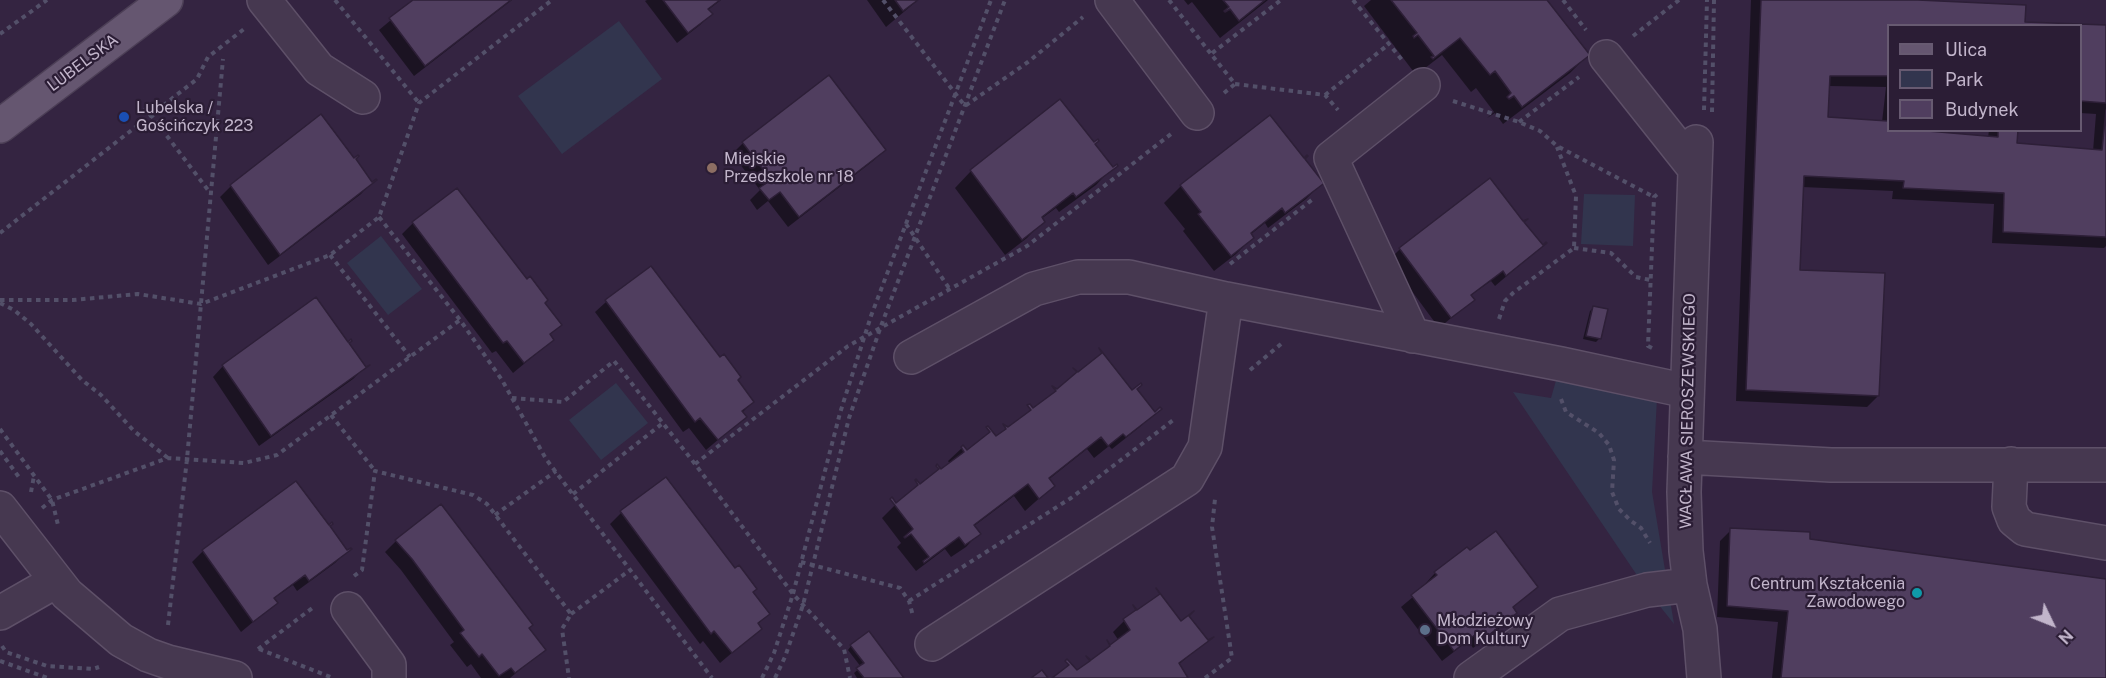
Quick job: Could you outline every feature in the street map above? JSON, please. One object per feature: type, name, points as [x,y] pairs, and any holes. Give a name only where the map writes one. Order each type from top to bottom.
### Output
[{"type":"main road","name":"LUBELSKA","points":[[0,126],[166,0]]},
{"type":"street","points":[[267,4],[319,69],[363,97]]},
{"type":"street","points":[[1100,7],[1197,113]]},
{"type":"street","points":[[1606,57],[1696,155]]},
{"type":"street","points":[[1413,336],[1331,158],[1423,85]]},
{"type":"street","name":"WACŁAWA SIEROSZEWSKIEGO","points":[[1696,155],[1684,492],[1686,551],[1690,585],[1700,629],[1704,678]]},
{"type":"street","points":[[911,357],[1034,290],[1078,277],[1129,277],[1226,299],[1561,364],[1687,391]]},
{"type":"street","points":[[932,644],[1187,479],[1205,447],[1226,299]]},
{"type":"street","points":[[1685,458],[1831,465],[2106,465]]},
{"type":"street","points":[[2011,464],[2009,507],[2014,520],[2025,529],[2106,543]]},
{"type":"street","points":[[0,508],[67,594],[121,640],[148,655],[168,662],[235,678]]},
{"type":"street","points":[[0,613],[56,581]]},
{"type":"street","points":[[1471,678],[1560,614],[1647,590],[1690,585]]},
{"type":"street","points":[[341,595],[389,664],[388,678]]},
{"type":"path","points":[[0,33],[47,0]]},
{"type":"path","points":[[335,0],[419,103]]},
{"type":"path","points":[[0,302],[73,300],[138,294],[201,304],[330,255],[379,217],[419,103],[552,0]]},
{"type":"path","points":[[883,0],[964,106],[1028,62],[1100,7]]},
{"type":"path","points":[[762,678],[774,653],[793,594],[840,413],[865,336],[991,0]]},
{"type":"path","points":[[1169,0],[1235,84]]},
{"type":"path","points":[[1211,54],[1281,0]]},
{"type":"path","points":[[1353,0],[1430,94],[1519,122],[1540,131],[1557,146],[1654,197]]},
{"type":"path","points":[[1696,155],[1704,136],[1707,0]]},
{"type":"path","points":[[1712,113],[1714,0]]},
{"type":"path","points":[[0,233],[197,79],[208,57],[267,4]]},
{"type":"path","points":[[1325,95],[1389,44]]},
{"type":"path","points":[[159,624],[168,627],[187,459],[223,59]]},
{"type":"path","points":[[695,464],[848,346],[1027,246],[1235,84],[1325,95],[1359,136]]},
{"type":"path","points":[[145,107],[212,194]]},
{"type":"path","points":[[1557,146],[1576,196],[1575,248]]},
{"type":"path","points":[[1194,292],[1340,178]]},
{"type":"path","points":[[379,217],[460,320],[502,380],[546,459],[712,678]]},
{"type":"path","points":[[906,224],[949,288]]},
{"type":"path","points":[[1489,351],[1505,301],[1575,248],[1611,253],[1636,277],[1650,280]]},
{"type":"path","points":[[330,255],[410,357]]},
{"type":"path","points":[[0,302],[31,324],[81,380],[101,395],[134,430],[168,458]]},
{"type":"path","points":[[909,601],[1071,498],[1172,420],[1231,386],[1281,345],[1287,311]]},
{"type":"path","points":[[35,502],[38,512],[52,500],[168,458],[244,463],[277,455],[460,320]]},
{"type":"path","points":[[512,398],[563,402],[614,361],[793,594],[844,648],[850,678]]},
{"type":"path","points":[[1560,392],[1561,403],[1566,412],[1599,433],[1609,444],[1614,460],[1612,492],[1619,508],[1648,536],[1651,546]]},
{"type":"path","points":[[331,415],[375,471],[473,495],[487,504],[571,614]]},
{"type":"path","points":[[573,494],[663,423]]},
{"type":"path","points":[[0,429],[34,475]]},
{"type":"path","points":[[0,451],[31,494]]},
{"type":"path","points":[[258,649],[341,595],[362,570],[375,471]]},
{"type":"path","points":[[495,514],[556,471]]},
{"type":"path","points":[[1205,678],[1232,658],[1212,527],[1216,492]]},
{"type":"path","points":[[801,562],[900,588],[909,601],[911,614],[932,644]]},
{"type":"path","points":[[569,678],[562,629],[571,614],[630,570]]},
{"type":"path","points":[[0,643],[6,652],[47,666],[93,669],[148,655]]},
{"type":"path","points":[[247,646],[333,678]]},
{"type":"path","points":[[0,661],[48,678]]},
{"type":"green space","points":[[619,21],[662,79],[562,154],[518,96]]},
{"type":"green space","points":[[1584,194],[1635,195],[1633,246],[1581,244]]},
{"type":"green space","points":[[381,236],[422,289],[388,315],[347,263]]},
{"type":"green space","points":[[1557,377],[1657,398],[1652,492],[1674,624],[1647,590],[1513,392],[1551,398]]},
{"type":"green space","points":[[616,383],[648,423],[601,460],[569,420]]},
{"type":"building","points":[[413,0],[511,0],[425,66],[389,18]]},
{"type":"building","points":[[663,0],[720,0],[708,9],[713,14],[688,33]]},
{"type":"building","points":[[895,0],[918,0],[903,11]]},
{"type":"building","points":[[1223,0],[1265,0],[1239,21],[1230,9],[1224,11],[1229,7]]},
{"type":"building","points":[[1391,0],[1547,0],[1590,55],[1522,107],[1514,96],[1509,99],[1507,97],[1511,93],[1495,71],[1490,75],[1460,38],[1433,59],[1431,57],[1434,56],[1418,35],[1414,38],[1413,36],[1417,33]]},
{"type":"building","points":[[1761,0],[1918,0],[2026,5],[2025,22],[2079,24],[1887,24],[1887,76],[1830,76],[1828,117],[1887,121],[1887,132],[1939,132],[1998,137],[1998,132],[2018,132],[2017,143],[2102,150],[2106,110],[2106,237],[2003,232],[2004,193],[1903,188],[1904,181],[1804,176],[1800,270],[1885,273],[1879,396],[1746,390]]},
{"type":"building","points":[[2082,24],[2106,25],[2106,103],[2082,101]]},
{"type":"building","points":[[829,75],[886,150],[799,217],[780,192],[769,200],[759,188],[771,180],[742,142]]},
{"type":"building","points":[[1060,99],[1094,142],[1098,139],[1099,141],[1095,144],[1113,167],[1117,164],[1118,166],[1076,197],[1073,193],[1042,217],[1045,222],[1022,240],[970,170]]},
{"type":"building","points":[[321,114],[354,158],[359,156],[356,159],[372,182],[377,180],[280,255],[230,185]]},
{"type":"building","points":[[1270,115],[1304,158],[1308,156],[1305,159],[1323,182],[1327,179],[1327,181],[1285,213],[1282,208],[1251,233],[1254,238],[1231,256],[1198,214],[1201,212],[1180,185]]},
{"type":"building","points":[[1490,178],[1523,221],[1528,219],[1524,222],[1543,245],[1547,243],[1506,276],[1503,271],[1471,295],[1475,300],[1451,318],[1399,248]]},
{"type":"building","points":[[457,188],[527,279],[530,276],[548,300],[545,303],[562,325],[550,334],[554,340],[524,363],[507,341],[503,343],[412,222]]},
{"type":"building","points":[[651,266],[720,357],[724,354],[741,377],[738,380],[754,402],[742,411],[747,417],[718,440],[700,418],[695,422],[605,300]]},
{"type":"building","points":[[316,297],[348,342],[351,339],[349,343],[366,367],[370,365],[271,436],[222,365]]},
{"type":"building","points":[[1593,306],[1608,309],[1601,339],[1586,336]]},
{"type":"building","points":[[1099,348],[1132,390],[1141,383],[1142,385],[1137,389],[1155,412],[1160,407],[1162,409],[1126,437],[1123,434],[1108,446],[1101,437],[1049,478],[1055,486],[1039,499],[1028,484],[974,525],[981,534],[965,545],[959,537],[924,563],[923,561],[929,557],[911,534],[904,537],[913,529],[890,499],[892,497],[896,503],[918,485],[916,479],[920,484],[939,469],[937,464],[941,469],[964,452],[961,447],[963,445],[967,450],[990,432],[986,427],[988,426],[996,436],[1006,429],[1003,424],[1008,427],[1031,410],[1027,405],[1030,404],[1033,408],[1056,391],[1052,386],[1057,389],[1077,372],[1073,368],[1078,372],[1102,353]]},
{"type":"building","points":[[666,477],[735,568],[739,565],[757,589],[753,592],[770,614],[758,623],[762,629],[732,653],[714,631],[711,634],[620,511]]},
{"type":"building","points":[[296,481],[329,525],[332,522],[330,526],[347,550],[352,549],[309,581],[305,575],[274,598],[278,603],[253,622],[202,550]]},
{"type":"building","points":[[441,504],[533,625],[529,628],[546,650],[515,673],[511,668],[499,676],[482,654],[479,657],[460,633],[464,630],[412,559],[395,540]]},
{"type":"building","name":"Centrum Kształcenia Zawodowego","points":[[1730,528],[1810,532],[1810,539],[2106,579],[2106,678],[1781,678],[1788,611],[1727,606]]},
{"type":"building","points":[[1496,531],[1538,587],[1513,607],[1517,613],[1485,638],[1480,631],[1454,651],[1411,595],[1437,575],[1434,572],[1467,547],[1470,550]]},
{"type":"building","points":[[1156,588],[1181,621],[1194,611],[1189,616],[1208,640],[1214,637],[1179,663],[1188,678],[1052,678],[1069,665],[1065,661],[1067,659],[1077,670],[1090,661],[1086,656],[1091,660],[1110,646],[1107,640],[1110,645],[1130,630],[1123,619],[1136,610],[1133,605],[1137,610],[1160,594]]},
{"type":"building","points":[[869,631],[904,678],[864,678],[856,668],[864,663],[850,645]]},
{"type":"building","points":[[1042,670],[1048,678],[1031,678]]},
{"type":"place","name":"Lubelska / Gościńczyk 223","points":[[124,117]]},
{"type":"place","name":"Miejskie Przedszkole nr 18","points":[[712,168]]},
{"type":"place","name":"Centrum Kształcenia Zawodowego","points":[[1917,593]]},
{"type":"place","name":"Młodzieżowy Dom Kultury","points":[[1425,630]]}]
